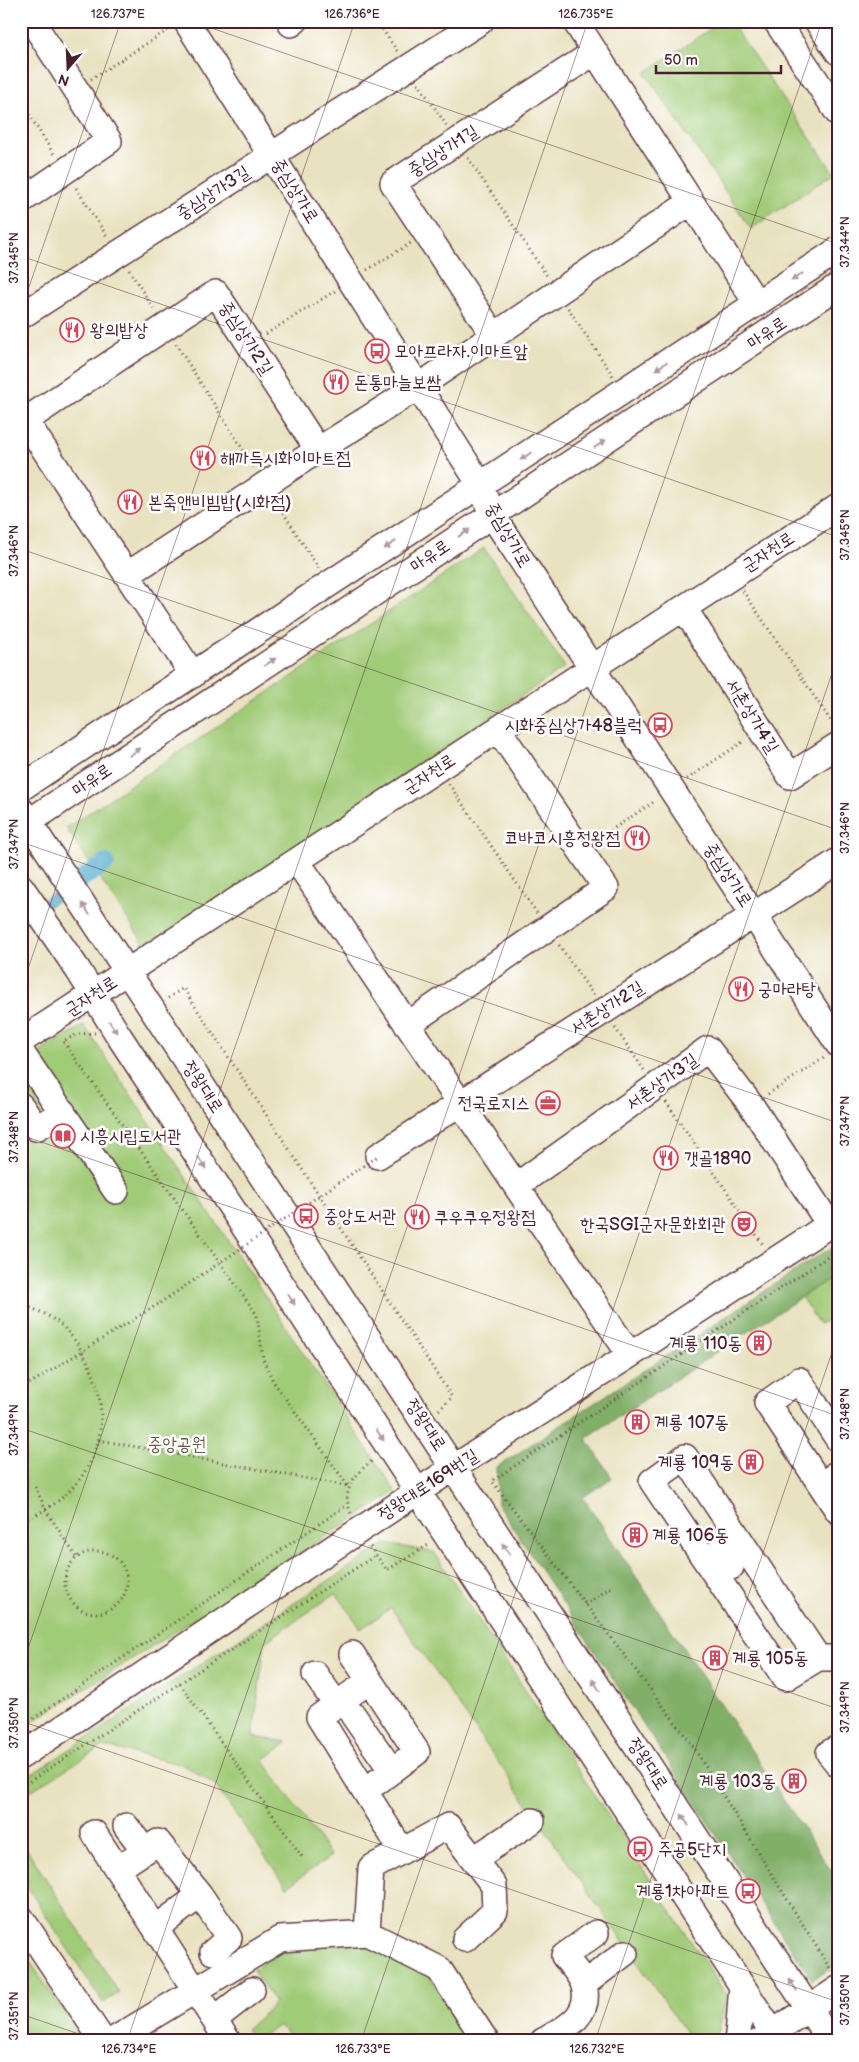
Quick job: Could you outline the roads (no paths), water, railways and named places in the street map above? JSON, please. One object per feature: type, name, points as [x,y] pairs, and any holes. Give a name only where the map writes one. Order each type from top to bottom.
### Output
[{"type":"street","points":[[21,201],[109,140],[32,21]]},
{"type":"street","points":[[290,21],[291,24],[295,21]]},
{"type":"street","name":"중심상가3길","points":[[21,316],[481,21]]},
{"type":"street","points":[[575,21],[757,304]]},
{"type":"street","points":[[776,21],[838,113]]},
{"type":"street","points":[[817,21],[838,52]]},
{"type":"street","name":"중심상가로","points":[[180,24],[272,155],[481,486],[492,515],[753,914],[834,1049]]},
{"type":"street","name":"중심상가1길","points":[[494,336],[393,183],[594,52]]},
{"type":"street","points":[[127,575],[418,387],[691,202]]},
{"type":"street","name":"마유로","points":[[21,788],[838,250]]},
{"type":"street","name":"마유로","points":[[24,820],[492,515],[838,286]]},
{"type":"street","name":"중심상가2길","points":[[193,675],[23,417],[216,292],[318,450]]},
{"type":"street","name":"군자천로","points":[[21,1041],[838,507]]},
{"type":"street","name":"서촌상가4길","points":[[684,608],[790,776],[838,745]]},
{"type":"street","points":[[407,1024],[606,888],[498,729]]},
{"type":"street","name":"정왕대로","points":[[24,820],[46,847],[453,1468],[831,2039]]},
{"type":"street","name":"서촌상가2길","points":[[378,1156],[838,860]]},
{"type":"street","points":[[297,861],[630,1355]]},
{"type":"street","points":[[21,887],[78,970],[92,995],[742,1986],[770,2038],[809,2008],[835,1981]]},
{"type":"street","name":"서촌상가3길","points":[[516,1186],[708,1049],[751,1105],[834,1221]]},
{"type":"street","points":[[21,1052],[116,1191]]},
{"type":"street","points":[[21,1106],[36,1128],[63,1112]]},
{"type":"street","name":"정왕대로169번길","points":[[21,1756],[453,1468],[834,1221]]},
{"type":"street","points":[[836,1504],[767,1403],[799,1380],[838,1439]]},
{"type":"street","points":[[729,1562],[828,1658],[785,1678],[729,1562]]},
{"type":"street","points":[[352,1654],[417,1752],[365,1792]]},
{"type":"street","points":[[315,1674],[392,1771]]},
{"type":"street","points":[[369,1681],[344,1710],[319,1717],[402,1851]]},
{"type":"street","points":[[838,1748],[829,1753],[838,1764]]},
{"type":"street","points":[[474,1859],[532,1822]]},
{"type":"street","points":[[126,1826],[145,1851]]},
{"type":"street","points":[[367,1933],[371,1868],[448,1826],[494,1886],[495,1911],[465,1939]]},
{"type":"street","points":[[94,1833],[197,1990],[228,2041]]},
{"type":"street","points":[[117,1869],[158,1842],[200,1895],[229,1938],[213,1952]]},
{"type":"street","points":[[156,1928],[200,1895]]},
{"type":"street","points":[[21,1918],[103,2041]]},
{"type":"street","points":[[112,2041],[280,1939],[367,1933],[439,1969],[486,2041]]},
{"type":"street","points":[[543,2041],[579,2032],[585,2004],[584,1984],[564,1956],[596,1933]]},
{"type":"street","points":[[584,1984],[625,1953]]},
{"type":"street","points":[[737,2041],[742,1986]]},
{"type":"street","points":[[215,2019],[252,1990]]},
{"type":"water","points":[[92,867],[97,874],[21,925],[21,915]]},
{"type":"waterway","points":[[75,883],[106,863]]},
{"type":"place","name":"왕의밥상","points":[[72,330]]},
{"type":"place","name":"모아프라자.이마트앞","points":[[377,351]]},
{"type":"place","name":"돈통마늘보쌈","points":[[336,382]]},
{"type":"place","name":"해까득시화이마트점","points":[[203,458]]},
{"type":"place","name":"본죽앤비빔밥(시화점)","points":[[130,502]]},
{"type":"place","name":"시화중심상가48블럭","points":[[660,725]]},
{"type":"place","name":"코바코시흥정왕점","points":[[637,838]]},
{"type":"place","name":"궁마라탕","points":[[741,989]]},
{"type":"place","name":"전국로지스","points":[[548,1103]]},
{"type":"place","name":"시흥시립도서관","points":[[63,1136]]},
{"type":"place","name":"갯골1890","points":[[666,1158]]},
{"type":"place","name":"중앙도서관","points":[[306,1216]]},
{"type":"place","name":"쿠우쿠우정왕점","points":[[417,1217]]},
{"type":"place","name":"한국SGI군자문화회관","points":[[744,1224]]},
{"type":"place","name":"계룡 110동","points":[[759,1343]]},
{"type":"place","name":"계룡 107동","points":[[637,1422]]},
{"type":"place","name":"계룡 109동","points":[[751,1462]]},
{"type":"place","name":"계룡 106동","points":[[635,1535]]},
{"type":"place","name":"계룡 105동","points":[[715,1658]]},
{"type":"place","name":"계룡 103동","points":[[794,1781]]},
{"type":"place","name":"주공5단지","points":[[640,1849]]},
{"type":"place","name":"계룡1차아파트","points":[[748,1891]]},
{"type":"park label","name":"중앙공원","points":[[177,1444]]}]
